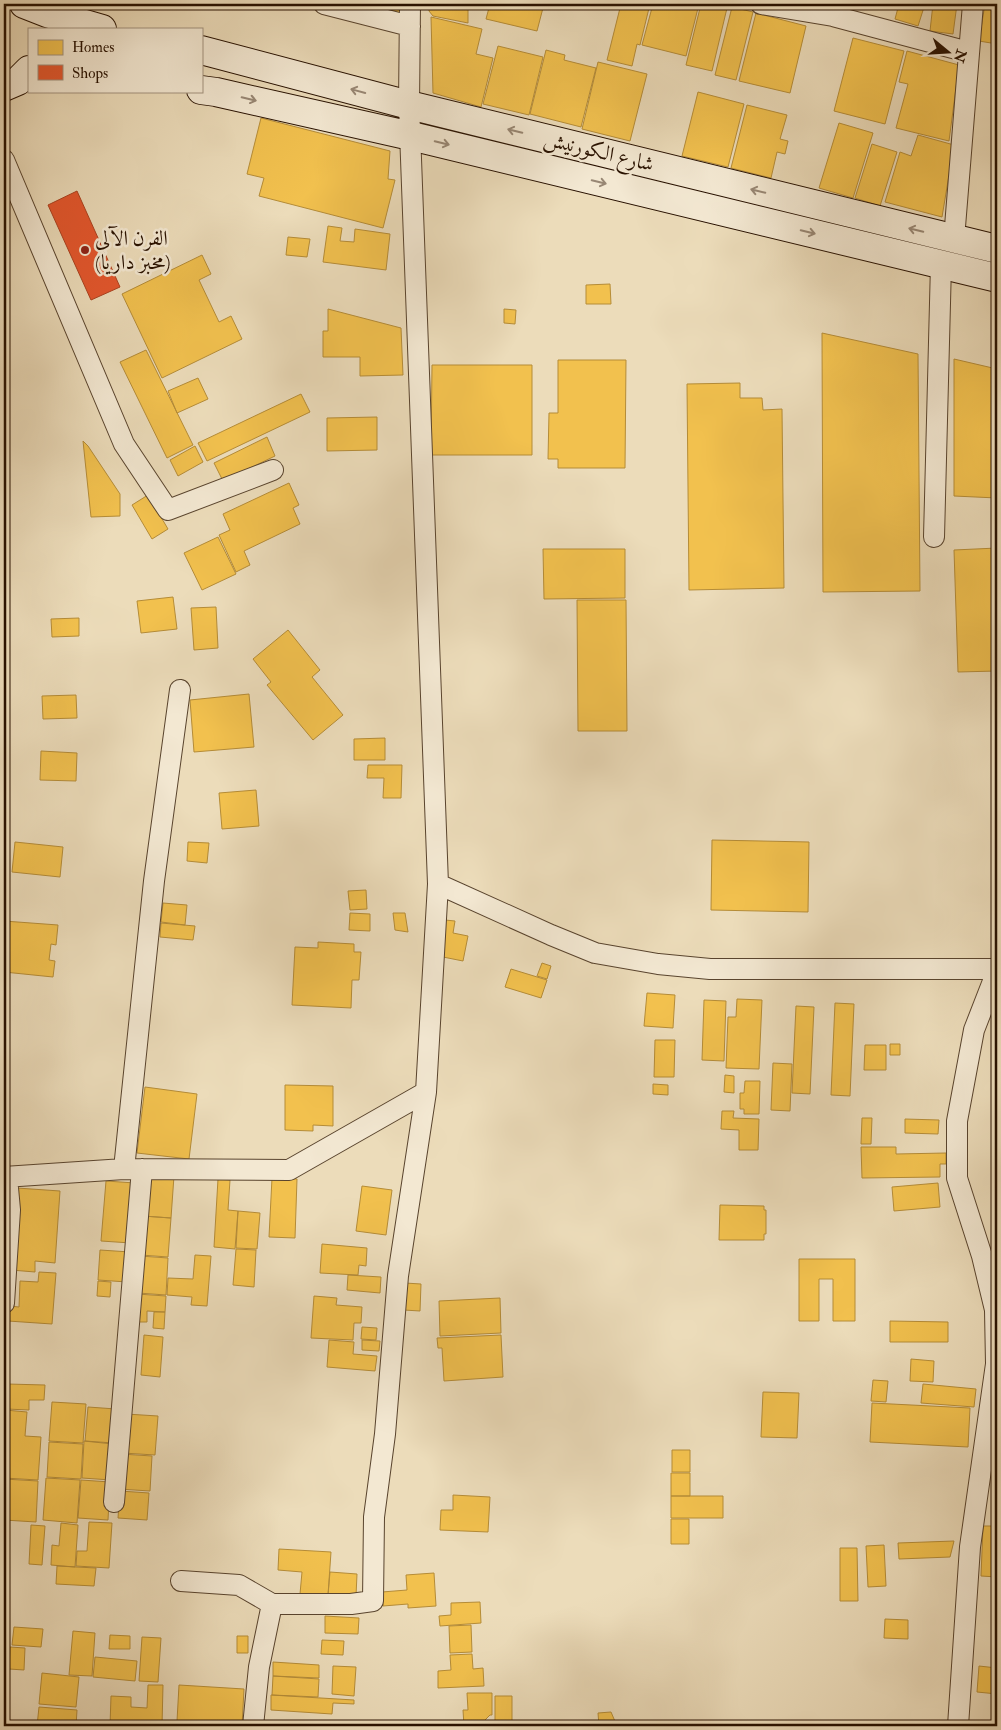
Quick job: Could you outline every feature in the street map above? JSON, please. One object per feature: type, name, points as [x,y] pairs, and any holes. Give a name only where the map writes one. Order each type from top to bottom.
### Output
[{"type":"main road","points":[[20,4],[30,15],[37,28]]},
{"type":"main road","points":[[24,4],[47,13],[99,28]]},
{"type":"main road","name":"شارع الكورنيش","points":[[202,50],[410,105],[997,249]]},
{"type":"main road","name":"شارع الكورنيش","points":[[202,90],[411,136],[997,278]]},
{"type":"street","points":[[324,4],[410,26]]},
{"type":"street","points":[[181,1581],[239,1585],[272,1604],[352,1604],[374,1601],[374,1516],[385,1434],[398,1276],[426,1092],[438,884],[410,105],[410,4]]},
{"type":"street","points":[[761,4],[833,10],[968,52]]},
{"type":"street","points":[[954,239],[973,4]]},
{"type":"street","points":[[4,160],[124,444],[168,510],[273,470]]},
{"type":"street","points":[[934,537],[941,264]]},
{"type":"street","points":[[114,1502],[133,1169],[154,882],[180,690]]},
{"type":"street","points":[[438,884],[595,953],[658,964],[710,969],[997,970],[974,1030],[956,1120],[957,1178],[982,1256],[995,1310],[996,1364],[970,1547],[958,1726]]},
{"type":"street","points":[[4,1303],[10,1210],[5,1177],[133,1169],[289,1170],[426,1092]]},
{"type":"street","points":[[254,1726],[258,1667],[272,1604]]},
{"type":"building: Homes","points":[[357,4],[402,4],[402,14]]},
{"type":"building: Homes","points":[[429,4],[468,4],[468,23],[433,16],[429,11]]},
{"type":"building: Homes","points":[[490,4],[544,4],[537,31],[486,19]]},
{"type":"building: Homes","points":[[621,4],[650,4],[640,45],[637,44],[632,66],[607,60]]},
{"type":"building: Homes","points":[[653,4],[699,4],[686,56],[642,45]]},
{"type":"building: Homes","points":[[701,4],[727,8],[712,71],[686,65]]},
{"type":"building: Homes","points":[[899,4],[925,4],[918,26],[895,19]]},
{"type":"building: Homes","points":[[933,4],[957,4],[953,34],[930,31]]},
{"type":"building: Homes","points":[[985,4],[997,4],[997,44],[979,41]]},
{"type":"building: Homes","points":[[732,7],[753,12],[736,80],[715,75]]},
{"type":"building: Homes","points":[[756,13],[806,26],[790,93],[739,81]]},
{"type":"building: Homes","points":[[431,17],[482,29],[476,54],[493,58],[481,107],[433,93]]},
{"type":"building: Homes","points":[[853,38],[904,51],[885,124],[834,111]]},
{"type":"building: Homes","points":[[498,46],[543,57],[529,115],[483,104]]},
{"type":"building: Homes","points":[[546,50],[565,55],[564,60],[596,68],[581,127],[530,114]]},
{"type":"building: Homes","points":[[907,51],[959,65],[949,141],[896,128],[908,84],[899,82]]},
{"type":"building: Homes","points":[[598,62],[647,74],[630,141],[582,129]]},
{"type":"building: Homes","points":[[698,92],[744,104],[728,167],[682,156]]},
{"type":"building: Homes","points":[[747,105],[787,115],[780,139],[788,141],[785,154],[777,152],[771,178],[731,168]]},
{"type":"building: Homes","points":[[261,118],[390,151],[388,179],[395,180],[383,228],[259,196],[264,178],[247,174]]},
{"type":"building: Homes","points":[[839,123],[873,133],[853,198],[819,188]]},
{"type":"building: Homes","points":[[918,135],[954,145],[942,217],[885,202],[900,152],[911,156]]},
{"type":"building: Homes","points":[[872,144],[897,152],[880,206],[855,198]]},
{"type":"building: Homes","points":[[328,226],[342,228],[340,241],[354,242],[355,229],[390,234],[386,270],[323,262]]},
{"type":"building: Homes","points":[[288,237],[310,239],[307,257],[286,255]]},
{"type":"building: Homes","points":[[202,255],[211,274],[199,280],[219,322],[231,316],[242,339],[162,378],[122,294]]},
{"type":"building: Homes","points":[[610,284],[611,304],[586,304],[586,285]]},
{"type":"building: Homes","points":[[328,309],[401,328],[403,375],[360,376],[360,357],[323,357],[323,331],[328,331]]},
{"type":"building: Homes","points":[[504,309],[516,310],[515,324],[504,323]]},
{"type":"building: Homes","points":[[822,333],[918,354],[920,591],[823,592]]},
{"type":"building: Homes","points":[[146,350],[193,445],[167,458],[120,362]]},
{"type":"building: Homes","points":[[954,359],[997,369],[997,498],[954,496]]},
{"type":"building: Homes","points":[[558,360],[626,360],[625,468],[558,468],[558,459],[548,459],[549,413],[558,413]]},
{"type":"building: Homes","points":[[432,365],[532,365],[532,455],[431,455]]},
{"type":"building: Homes","points":[[198,378],[208,399],[177,413],[168,391]]},
{"type":"building: Homes","points":[[740,383],[740,398],[762,398],[763,410],[782,409],[784,588],[689,590],[687,384]]},
{"type":"building: Homes","points":[[301,394],[310,412],[207,461],[198,443]]},
{"type":"building: Homes","points":[[377,417],[377,450],[327,451],[327,418]]},
{"type":"building: Homes","points":[[267,437],[275,456],[223,481],[214,463]]},
{"type":"building: Homes","points":[[83,441],[120,494],[120,516],[91,517]]},
{"type":"building: Homes","points":[[195,446],[203,462],[178,476],[170,460]]},
{"type":"building: Homes","points":[[289,483],[299,505],[293,508],[300,524],[244,551],[250,565],[236,572],[219,535],[230,530],[223,514]]},
{"type":"building: Homes","points":[[148,495],[168,529],[152,539],[132,505]]},
{"type":"building: Homes","points":[[218,537],[236,574],[202,590],[184,553]]},
{"type":"building: Homes","points":[[997,548],[997,671],[958,672],[954,550]]},
{"type":"building: Homes","points":[[543,549],[625,549],[625,598],[544,599]]},
{"type":"building: Homes","points":[[173,597],[177,629],[141,633],[137,601]]},
{"type":"building: Homes","points":[[577,600],[626,600],[627,731],[578,731]]},
{"type":"building: Homes","points":[[216,607],[218,648],[194,650],[191,608]]},
{"type":"building: Homes","points":[[79,618],[79,636],[52,637],[51,619]]},
{"type":"building: Homes","points":[[288,630],[320,670],[312,677],[343,715],[313,740],[267,685],[271,682],[253,659]]},
{"type":"building: Homes","points":[[249,694],[254,747],[194,752],[190,700]]},
{"type":"building: Homes","points":[[76,695],[77,718],[43,719],[42,696]]},
{"type":"building: Homes","points":[[385,738],[385,760],[354,760],[354,739]]},
{"type":"building: Homes","points":[[41,751],[77,753],[76,781],[40,780]]},
{"type":"building: Homes","points":[[368,765],[402,765],[401,798],[383,798],[384,778],[367,778]]},
{"type":"building: Homes","points":[[256,790],[259,826],[222,829],[219,793]]},
{"type":"building: Homes","points":[[712,840],[809,842],[808,912],[711,910]]},
{"type":"building: Homes","points":[[15,842],[63,847],[60,877],[12,872]]},
{"type":"building: Homes","points":[[188,842],[209,843],[207,863],[187,861]]},
{"type":"building: Homes","points":[[366,890],[367,909],[350,910],[348,891]]},
{"type":"building: Homes","points":[[163,903],[187,905],[185,925],[161,922]]},
{"type":"building: Homes","points":[[350,913],[370,914],[370,931],[349,930]]},
{"type":"building: Homes","points":[[393,913],[405,913],[408,932],[395,930]]},
{"type":"building: Homes","points":[[445,920],[455,921],[453,933],[468,936],[463,961],[443,957]]},
{"type":"building: Homes","points":[[4,921],[58,925],[56,945],[51,944],[49,960],[55,961],[53,977],[4,972]]},
{"type":"building: Homes","points":[[161,923],[195,926],[193,940],[160,937]]},
{"type":"building: Homes","points":[[318,942],[354,944],[354,952],[361,952],[359,980],[352,980],[351,1008],[292,1005],[295,947],[318,948]]},
{"type":"building: Homes","points":[[542,963],[551,966],[547,979],[537,976]]},
{"type":"building: Homes","points":[[511,969],[547,980],[541,998],[505,987]]},
{"type":"building: Homes","points":[[647,993],[675,995],[673,1028],[644,1026]]},
{"type":"building: Homes","points":[[737,999],[762,1000],[759,1069],[726,1068],[728,1017],[736,1017]]},
{"type":"building: Homes","points":[[704,1000],[726,1001],[724,1061],[702,1060]]},
{"type":"building: Homes","points":[[835,1003],[854,1004],[850,1096],[831,1095]]},
{"type":"building: Homes","points":[[796,1006],[814,1007],[810,1094],[792,1093]]},
{"type":"building: Homes","points":[[655,1040],[675,1040],[674,1077],[654,1077]]},
{"type":"building: Homes","points":[[890,1044],[900,1044],[900,1055],[890,1055]]},
{"type":"building: Homes","points":[[865,1045],[886,1045],[886,1070],[864,1070]]},
{"type":"building: Homes","points":[[773,1063],[792,1064],[790,1111],[771,1110]]},
{"type":"building: Homes","points":[[725,1075],[734,1076],[734,1093],[724,1092]]},
{"type":"building: Homes","points":[[745,1081],[760,1081],[759,1114],[744,1114],[744,1109],[740,1109],[740,1093],[744,1093]]},
{"type":"building: Homes","points":[[653,1084],[668,1085],[668,1095],[653,1094]]},
{"type":"building: Homes","points":[[285,1085],[333,1086],[333,1126],[313,1125],[313,1131],[285,1130]]},
{"type":"building: Homes","points":[[145,1087],[197,1094],[189,1159],[137,1153]]},
{"type":"building: Homes","points":[[722,1111],[734,1111],[733,1118],[759,1119],[758,1150],[739,1150],[739,1130],[721,1129]]},
{"type":"building: Homes","points":[[862,1118],[872,1118],[871,1144],[861,1144]]},
{"type":"building: Homes","points":[[905,1119],[939,1120],[938,1134],[905,1133]]},
{"type":"building: Homes","points":[[861,1147],[896,1147],[896,1154],[946,1153],[946,1164],[940,1164],[940,1177],[862,1178]]},
{"type":"building: Homes","points":[[146,1174],[174,1176],[171,1218],[143,1216]]},
{"type":"building: Homes","points":[[272,1178],[297,1179],[295,1238],[269,1237]]},
{"type":"building: Homes","points":[[218,1179],[230,1180],[228,1210],[238,1211],[235,1249],[214,1247]]},
{"type":"building: Homes","points":[[106,1181],[135,1183],[131,1243],[101,1241]]},
{"type":"building: Homes","points":[[938,1183],[940,1207],[894,1211],[892,1187]]},
{"type":"building: Homes","points":[[362,1186],[392,1190],[386,1235],[356,1231]]},
{"type":"building: Homes","points":[[17,1188],[60,1191],[55,1263],[35,1261],[35,1272],[11,1270]]},
{"type":"building: Homes","points":[[720,1205],[764,1206],[764,1210],[766,1210],[766,1234],[764,1234],[764,1240],[719,1240]]},
{"type":"building: Homes","points":[[238,1211],[260,1213],[257,1249],[236,1248]]},
{"type":"building: Homes","points":[[143,1216],[171,1218],[168,1257],[141,1255]]},
{"type":"building: Homes","points":[[322,1244],[367,1248],[366,1266],[359,1265],[358,1275],[320,1273]]},
{"type":"building: Homes","points":[[236,1249],[256,1250],[254,1287],[233,1285]]},
{"type":"building: Homes","points":[[100,1250],[130,1252],[127,1282],[98,1280]]},
{"type":"building: Homes","points":[[195,1255],[211,1256],[207,1306],[191,1305],[192,1297],[167,1295],[168,1278],[193,1279]]},
{"type":"building: Homes","points":[[140,1256],[168,1258],[166,1295],[138,1293]]},
{"type":"building: Homes","points":[[799,1259],[855,1259],[855,1321],[833,1321],[833,1279],[819,1279],[819,1321],[799,1321]]},
{"type":"building: Homes","points":[[39,1272],[56,1273],[52,1324],[8,1321],[9,1306],[19,1307],[20,1281],[38,1282]]},
{"type":"building: Homes","points":[[348,1275],[381,1277],[380,1293],[347,1290]]},
{"type":"building: Homes","points":[[98,1281],[111,1282],[110,1297],[97,1296]]},
{"type":"building: Homes","points":[[405,1283],[421,1284],[420,1311],[404,1310]]},
{"type":"building: Homes","points":[[137,1294],[166,1296],[165,1312],[147,1311],[147,1322],[135,1322]]},
{"type":"building: Homes","points":[[314,1296],[337,1298],[336,1305],[362,1307],[361,1323],[354,1323],[353,1340],[311,1338]]},
{"type":"building: Homes","points":[[500,1298],[501,1333],[440,1336],[439,1301]]},
{"type":"building: Homes","points":[[154,1312],[165,1312],[164,1329],[153,1328]]},
{"type":"building: Homes","points":[[890,1321],[948,1322],[948,1342],[890,1342]]},
{"type":"building: Homes","points":[[362,1327],[377,1328],[376,1340],[361,1339]]},
{"type":"building: Homes","points":[[144,1335],[163,1337],[160,1377],[141,1375]]},
{"type":"building: Homes","points":[[501,1335],[503,1377],[444,1381],[442,1348],[438,1348],[437,1338]]},
{"type":"building: Homes","points":[[329,1340],[354,1342],[353,1354],[377,1356],[375,1371],[327,1367]]},
{"type":"building: Homes","points":[[362,1340],[380,1341],[379,1351],[362,1350]]},
{"type":"building: Homes","points":[[911,1359],[934,1361],[933,1382],[910,1381]]},
{"type":"building: Homes","points":[[873,1380],[888,1381],[886,1402],[871,1401]]},
{"type":"building: Homes","points":[[7,1384],[45,1385],[44,1400],[29,1400],[29,1410],[6,1409]]},
{"type":"building: Homes","points":[[923,1384],[976,1389],[974,1407],[921,1403]]},
{"type":"building: Homes","points":[[763,1392],[799,1393],[797,1438],[761,1437]]},
{"type":"building: Homes","points":[[52,1402],[86,1404],[83,1443],[49,1441]]},
{"type":"building: Homes","points":[[872,1403],[970,1408],[968,1447],[870,1442]]},
{"type":"building: Homes","points":[[88,1407],[116,1409],[113,1443],[85,1441]]},
{"type":"building: Homes","points":[[5,1410],[27,1412],[25,1436],[41,1437],[38,1480],[4,1478]]},
{"type":"building: Homes","points":[[126,1414],[158,1416],[155,1455],[123,1453]]},
{"type":"building: Homes","points":[[84,1441],[113,1444],[111,1480],[82,1478]]},
{"type":"building: Homes","points":[[49,1442],[83,1444],[81,1479],[47,1477]]},
{"type":"building: Homes","points":[[672,1450],[690,1450],[690,1472],[672,1472]]},
{"type":"building: Homes","points":[[121,1454],[152,1456],[150,1491],[119,1489]]},
{"type":"building: Homes","points":[[671,1473],[690,1473],[690,1496],[671,1496]]},
{"type":"building: Homes","points":[[46,1478],[80,1480],[77,1523],[43,1520]]},
{"type":"building: Homes","points":[[4,1479],[38,1481],[36,1522],[4,1520]]},
{"type":"building: Homes","points":[[81,1480],[110,1482],[108,1520],[78,1518]]},
{"type":"building: Homes","points":[[120,1491],[149,1493],[147,1520],[118,1518]]},
{"type":"building: Homes","points":[[453,1495],[490,1497],[488,1532],[440,1530],[441,1510],[453,1510]]},
{"type":"building: Homes","points":[[671,1496],[723,1496],[723,1518],[671,1518]]},
{"type":"building: Homes","points":[[671,1519],[689,1519],[689,1544],[671,1544]]},
{"type":"building: Homes","points":[[89,1522],[112,1523],[109,1568],[76,1566],[77,1551],[87,1551]]},
{"type":"building: Homes","points":[[61,1523],[78,1525],[75,1567],[51,1565],[52,1545],[59,1546]]},
{"type":"building: Homes","points":[[31,1525],[45,1526],[42,1565],[29,1564]]},
{"type":"building: Homes","points":[[983,1526],[997,1526],[997,1577],[981,1576]]},
{"type":"building: Homes","points":[[954,1541],[950,1557],[899,1559],[898,1543]]},
{"type":"building: Homes","points":[[884,1545],[886,1586],[868,1587],[866,1546]]},
{"type":"building: Homes","points":[[840,1548],[857,1548],[858,1601],[840,1601]]},
{"type":"building: Homes","points":[[279,1549],[331,1552],[328,1595],[300,1594],[302,1572],[278,1570]]},
{"type":"building: Homes","points":[[57,1566],[96,1568],[94,1586],[56,1584]]},
{"type":"building: Homes","points":[[330,1572],[357,1574],[356,1596],[328,1595]]},
{"type":"building: Homes","points":[[434,1573],[436,1606],[408,1608],[408,1604],[383,1606],[382,1592],[407,1590],[406,1575]]},
{"type":"building: Homes","points":[[480,1602],[481,1623],[440,1626],[439,1616],[451,1615],[451,1603]]},
{"type":"building: Homes","points":[[325,1616],[359,1618],[358,1634],[325,1633]]},
{"type":"building: Homes","points":[[885,1619],[908,1620],[908,1639],[884,1638]]},
{"type":"building: Homes","points":[[471,1625],[472,1652],[450,1653],[449,1626]]},
{"type":"building: Homes","points":[[14,1627],[43,1629],[41,1647],[12,1645]]},
{"type":"building: Homes","points":[[73,1631],[95,1633],[92,1676],[69,1675]]},
{"type":"building: Homes","points":[[110,1635],[130,1636],[130,1649],[109,1649]]},
{"type":"building: Homes","points":[[237,1636],[248,1636],[248,1653],[237,1653]]},
{"type":"building: Homes","points":[[142,1637],[161,1638],[158,1682],[139,1681]]},
{"type":"building: Homes","points":[[322,1640],[344,1641],[343,1655],[321,1654]]},
{"type":"building: Homes","points":[[10,1647],[25,1648],[24,1670],[9,1669]]},
{"type":"building: Homes","points":[[472,1654],[473,1669],[483,1668],[484,1686],[438,1688],[438,1671],[451,1670],[450,1655]]},
{"type":"building: Homes","points":[[95,1657],[137,1661],[135,1681],[93,1677]]},
{"type":"building: Homes","points":[[273,1662],[319,1665],[319,1678],[273,1676]]},
{"type":"building: Homes","points":[[333,1666],[356,1667],[354,1696],[332,1694]]},
{"type":"building: Homes","points":[[979,1666],[997,1668],[997,1694],[977,1692]]},
{"type":"building: Homes","points":[[42,1673],[79,1677],[76,1707],[39,1704]]},
{"type":"building: Homes","points":[[273,1676],[319,1679],[318,1697],[272,1695]]},
{"type":"building: Homes","points":[[148,1685],[163,1685],[162,1726],[110,1726],[111,1696],[131,1697],[131,1707],[147,1708]]},
{"type":"building: Homes","points":[[179,1685],[244,1689],[242,1726],[190,1726],[190,1722],[177,1721]]},
{"type":"building: Homes","points":[[467,1693],[492,1693],[492,1715],[479,1726],[464,1726],[463,1710],[468,1710]]},
{"type":"building: Homes","points":[[271,1695],[354,1700],[354,1704],[333,1703],[332,1714],[271,1710]]},
{"type":"building: Homes","points":[[495,1696],[512,1696],[512,1726],[495,1726]]},
{"type":"building: Homes","points":[[39,1707],[77,1710],[76,1726],[37,1726]]},
{"type":"building: Homes","points":[[611,1712],[617,1726],[599,1726],[598,1713]]},
{"type":"building: Shops","points":[[77,191],[120,287],[91,300],[48,205]]},
{"type":"place","name":"الفرن الآلي (مخبز داريا)","points":[[85,250]]}]
